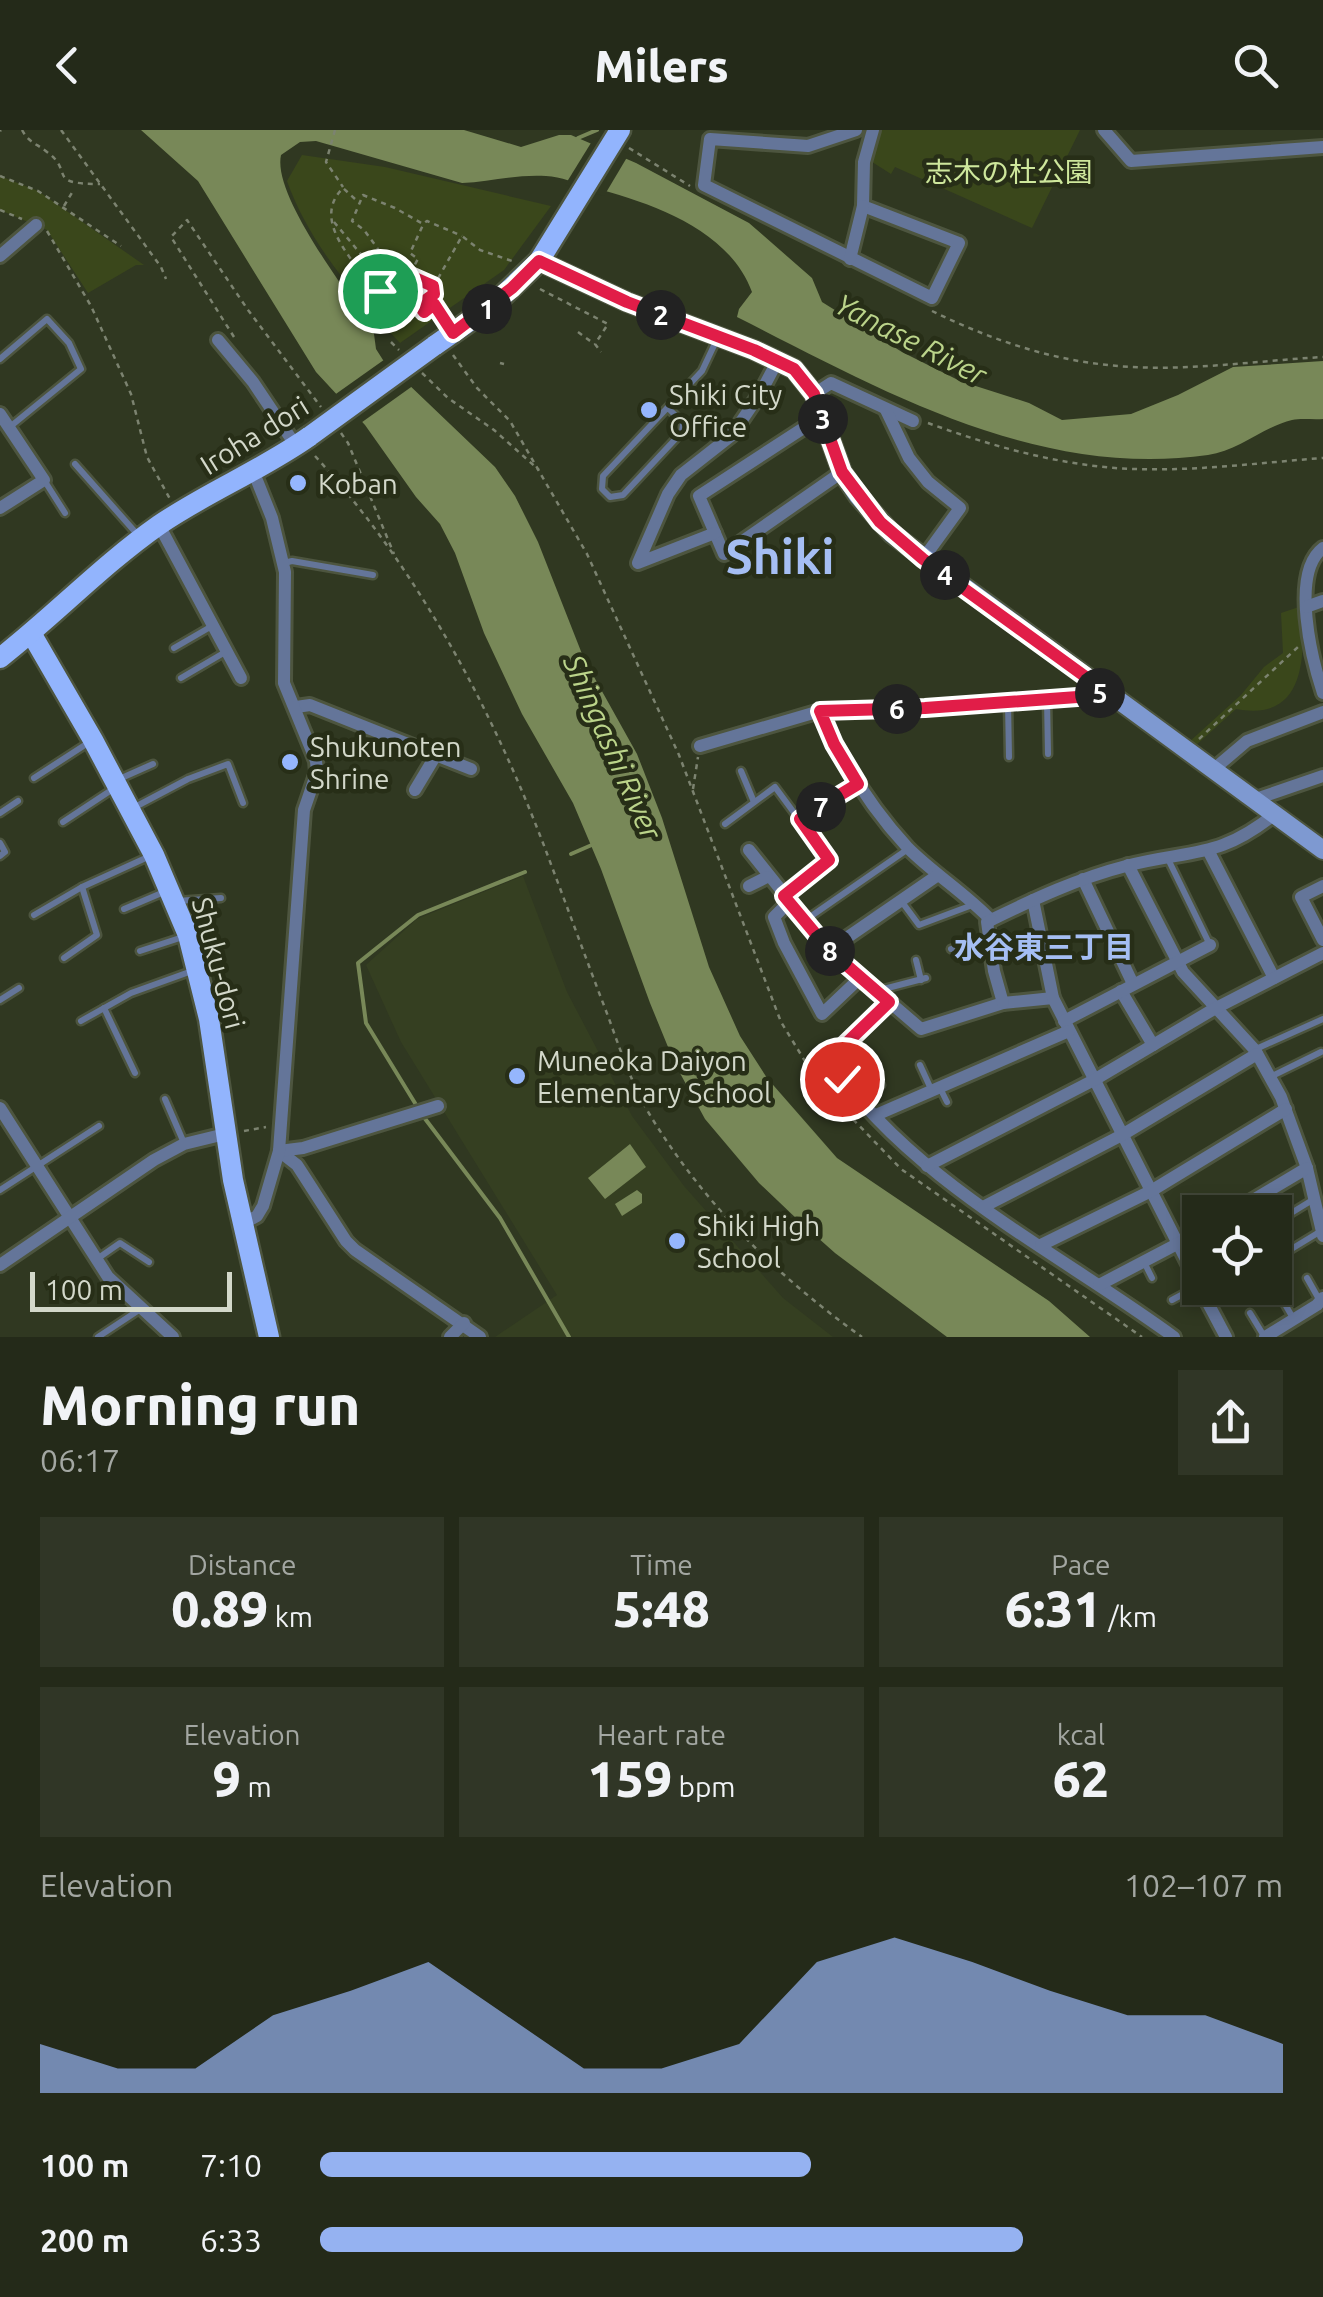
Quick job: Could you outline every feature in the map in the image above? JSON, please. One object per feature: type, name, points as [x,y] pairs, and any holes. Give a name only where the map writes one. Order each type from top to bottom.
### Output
[{"type":"main road","name":"Iroha dori","points":[[0,658],[140,538],[303,441],[536,274],[553,239],[620,139]]},
{"type":"main road","points":[[536,274],[719,336],[778,360],[802,376],[814,394],[842,472],[880,522],[923,559],[1323,850]]},
{"type":"main road","name":"Shuku-dori","points":[[31,633],[154,855],[188,936],[215,1055],[242,1224],[269,1337]]},
{"type":"street","points":[[856,130],[808,146],[710,139],[704,185],[932,298],[958,243],[863,206]]},
{"type":"street","points":[[850,259],[863,206],[864,162],[873,130]]},
{"type":"street","points":[[1104,130],[1131,161],[1323,147]]},
{"type":"street","points":[[0,256],[36,226]]},
{"type":"street","points":[[218,340],[303,441]]},
{"type":"street","points":[[715,533],[638,563],[668,494],[681,475],[732,434],[778,360]]},
{"type":"street","points":[[814,394],[832,384],[912,421]]},
{"type":"street","points":[[886,410],[909,458],[928,482],[960,508],[923,559]]},
{"type":"street","points":[[0,414],[44,480],[0,508]]},
{"type":"street","points":[[822,416],[699,496],[724,554],[842,472]]},
{"type":"street","points":[[242,1224],[257,1216],[263,1206],[279,1151],[304,810],[316,772],[315,755],[282,673],[287,592],[284,563],[254,473]]},
{"type":"street","points":[[159,525],[241,678]]},
{"type":"street","points":[[1323,548],[1315,554],[1308,575],[1306,607],[1309,640],[1318,660],[1323,694]]},
{"type":"street","points":[[1306,607],[1323,601]]},
{"type":"street","points":[[700,746],[820,711],[925,708],[1091,696],[1105,691]]},
{"type":"street","points":[[296,708],[310,705],[471,769]]},
{"type":"street","points":[[820,711],[834,744],[874,809],[909,848],[990,920]]},
{"type":"street","points":[[1214,769],[1247,741],[1323,712]]},
{"type":"street","points":[[415,790],[436,755]]},
{"type":"street","points":[[1256,799],[1323,776]]},
{"type":"street","points":[[1002,1004],[987,922],[1033,900],[1128,865],[1209,852],[1239,840],[1276,813]]},
{"type":"street","points":[[749,850],[829,950],[909,1022],[926,1030],[1002,1004],[1053,998]]},
{"type":"street","points":[[1209,852],[1274,978]]},
{"type":"street","points":[[1128,865],[1176,962],[1256,1052],[1286,1109],[1307,1168],[1322,1228]]},
{"type":"street","points":[[829,950],[938,875]]},
{"type":"street","points":[[748,886],[768,877]]},
{"type":"street","points":[[1084,880],[1153,1045]]},
{"type":"street","points":[[1323,886],[1301,897],[1323,940]]},
{"type":"street","points":[[787,899],[774,917],[822,1014],[861,977]]},
{"type":"street","points":[[1033,900],[1053,998],[1182,1252]]},
{"type":"street","points":[[876,1115],[1066,1026],[1127,988],[1210,945]]},
{"type":"street","points":[[927,1166],[1094,1080],[1214,1009],[1323,953]]},
{"type":"street","points":[[889,1002],[829,1060],[858,1097],[927,1166],[1174,1337]]},
{"type":"street","points":[[982,1207],[1122,1135],[1256,1052]]},
{"type":"street","points":[[279,1151],[303,1148],[438,1106]]},
{"type":"street","points":[[0,1108],[6,1130],[38,1166],[108,1277],[173,1337]]},
{"type":"street","points":[[1041,1245],[1151,1190],[1286,1109]]},
{"type":"street","points":[[0,1265],[154,1160],[184,1144],[225,1134]]},
{"type":"street","points":[[279,1151],[297,1165],[346,1242],[480,1337]]},
{"type":"street","points":[[1261,1195],[1307,1168]]},
{"type":"street","points":[[1099,1285],[1182,1243]]},
{"type":"street","points":[[1265,1337],[1322,1300]]},
{"type":"street","points":[[1210,1305],[1226,1337]]},
{"type":"street","points":[[450,1337],[464,1323]]},
{"type":"lane","points":[[0,359],[47,319],[69,343],[81,369],[10,427]]},
{"type":"lane","points":[[668,408],[683,423],[682,432],[624,495],[610,497],[600,485],[604,476],[702,371],[719,336]]},
{"type":"lane","points":[[75,464],[140,538]]},
{"type":"lane","points":[[44,480],[65,513]]},
{"type":"lane","points":[[284,563],[292,561],[373,575]]},
{"type":"lane","points":[[174,648],[213,626]]},
{"type":"lane","points":[[181,678],[226,651]]},
{"type":"lane","points":[[1047,698],[1048,754]]},
{"type":"lane","points":[[1008,701],[1009,757]]},
{"type":"lane","points":[[34,778],[93,740]]},
{"type":"lane","points":[[63,822],[152,764]]},
{"type":"lane","points":[[129,810],[188,778],[228,764],[243,803]]},
{"type":"lane","points":[[742,772],[754,802]]},
{"type":"lane","points":[[800,819],[858,784]]},
{"type":"lane","points":[[725,824],[775,786],[829,860],[787,899]]},
{"type":"lane","points":[[0,813],[18,801]]},
{"type":"lane","points":[[0,843],[6,852],[0,856]]},
{"type":"lane","points":[[803,922],[909,848]]},
{"type":"lane","points":[[34,915],[82,887],[154,855]]},
{"type":"lane","points":[[1168,859],[1210,945]]},
{"type":"lane","points":[[64,958],[97,935],[82,887]]},
{"type":"lane","points":[[124,910],[172,895],[221,898]]},
{"type":"lane","points":[[902,901],[919,925],[976,904]]},
{"type":"lane","points":[[140,952],[188,936]]},
{"type":"lane","points":[[951,949],[988,937]]},
{"type":"lane","points":[[875,991],[923,979],[916,960]]},
{"type":"lane","points":[[82,1021],[131,993],[198,969]]},
{"type":"lane","points":[[0,1000],[19,988]]},
{"type":"lane","points":[[104,1008],[135,1074]]},
{"type":"lane","points":[[1256,1052],[1323,1019]]},
{"type":"lane","points":[[1269,1077],[1320,1052]]},
{"type":"lane","points":[[920,1065],[947,1102]]},
{"type":"lane","points":[[858,1097],[881,1085]]},
{"type":"lane","points":[[165,1099],[184,1144]]},
{"type":"lane","points":[[0,1190],[99,1126]]},
{"type":"lane","points":[[1292,1213],[1316,1198]]},
{"type":"lane","points":[[1292,1247],[1322,1228]]},
{"type":"lane","points":[[98,1259],[120,1243],[148,1262]]},
{"type":"lane","points":[[1144,1262],[1152,1278]]},
{"type":"lane","points":[[1307,1278],[1322,1300]]},
{"type":"lane","points":[[1172,1300],[1182,1294]]},
{"type":"lane","points":[[1286,1305],[1294,1319]]},
{"type":"lane","points":[[98,1337],[142,1308]]},
{"type":"lane","points":[[1250,1313],[1265,1337]]},
{"type":"path","points":[[22,130],[30,143],[48,152],[66,181],[102,184]]},
{"type":"path","points":[[60,130],[166,279]]},
{"type":"path","points":[[336,130],[326,162],[343,188],[355,198]]},
{"type":"path","points":[[620,139],[664,172],[697,190]]},
{"type":"path","points":[[0,176],[25,184],[122,246]]},
{"type":"path","points":[[333,220],[380,277],[382,292],[374,290],[337,240],[333,220],[332,202],[343,188]]},
{"type":"path","points":[[63,207],[73,192]]},
{"type":"path","points":[[423,224],[410,253],[418,260],[410,277],[392,268],[364,230],[352,221],[364,195],[423,224],[427,222],[462,236],[468,244],[506,262],[517,261],[608,324],[596,344]]},
{"type":"path","points":[[0,210],[47,230],[92,306],[130,394],[147,457],[178,512]]},
{"type":"path","points":[[238,342],[172,238],[187,220],[326,414]]},
{"type":"path","points":[[447,309],[451,314],[434,294],[433,286],[462,236]]},
{"type":"path","points":[[380,277],[392,268]]},
{"type":"path","points":[[409,274],[433,286]]},
{"type":"path","points":[[434,294],[419,305],[424,312],[434,304],[453,333]]},
{"type":"path","points":[[924,308],[1001,340],[1057,357],[1110,366],[1170,367],[1323,357]]},
{"type":"path","points":[[578,332],[596,344],[600,352]]},
{"type":"path","points":[[390,342],[402,353]]},
{"type":"path","points":[[414,364],[448,398],[494,430],[544,475]]},
{"type":"path","points":[[912,421],[920,420],[1046,457],[1119,468],[1182,468],[1323,458]]},
{"type":"path","points":[[337,428],[348,443],[394,557]]},
{"type":"path","points":[[303,441],[352,497],[394,557],[468,679],[508,758],[541,837],[626,1066],[651,1118],[738,1232],[782,1276],[862,1337]]},
{"type":"path","points":[[1186,749],[1250,694],[1283,657],[1309,640]]},
{"type":"path","points":[[693,791],[700,746]]},
{"type":"shaded area","name":"Muneoka Daiyon Elementary School","points":[[523,876],[567,992],[632,1116],[684,1186],[783,1298],[833,1337],[495,1337],[557,1295],[401,1042],[366,965],[417,919]]},
{"type":"green space","name":"志木の杜公園","points":[[881,130],[1080,130],[1032,228],[895,167],[891,174],[869,160]]},
{"type":"green space","points":[[302,155],[385,167],[551,206],[504,270],[400,343],[350,287],[308,226],[287,181]]},
{"type":"green space","points":[[0,176],[38,191],[144,265],[136,265],[88,293],[47,230],[0,210]]},
{"type":"green space","points":[[1302,606],[1301,664],[1288,696],[1276,706],[1236,709],[1194,747],[1188,743],[1283,653],[1281,613]]},
{"type":"water","name":"Shingashi River","points":[[141,130],[464,130],[521,147],[571,135],[636,163],[749,223],[812,278],[822,302],[902,352],[960,381],[1029,403],[1062,420],[1131,414],[1233,367],[1323,361],[1323,419],[1282,423],[1230,449],[1208,455],[1145,459],[1083,454],[963,423],[905,400],[737,317],[752,292],[726,251],[685,222],[638,201],[546,176],[462,183],[316,141],[300,142],[281,155],[281,173],[300,220],[374,334],[376,349],[383,360],[495,467],[515,496],[538,542],[584,659],[637,754],[662,818],[709,967],[740,1036],[767,1078],[837,1158],[1049,1301],[1090,1337],[947,1337],[799,1221],[759,1183],[705,1119],[675,1064],[573,803],[522,714],[440,524],[365,425],[316,372],[198,181]]},
{"type":"water","points":[[630,1144],[646,1167],[605,1199],[588,1178]]},
{"type":"water","points":[[637,1190],[642,1194],[642,1203],[622,1216],[615,1204]]},
{"type":"pier","points":[[594,138],[629,154],[604,196],[565,185]]},
{"type":"pier","points":[[388,357],[414,385],[358,425],[333,396]]},
{"type":"waterway","points":[[578,138],[597,130]]},
{"type":"waterway","points":[[571,854],[594,844]]},
{"type":"waterway","points":[[418,1108],[366,1023],[358,963],[418,915],[525,872]]},
{"type":"waterway","points":[[423,1116],[500,1218],[569,1337]]},
{"type":"place","name":"Shiki City Office","points":[[649,410]]},
{"type":"place","name":"Koban","points":[[298,483]]},
{"type":"place","name":"Shukunoten Shrine","points":[[290,762]]},
{"type":"place","name":"Muneoka Daiyon Elementary School","points":[[517,1076]]},
{"type":"place","name":"Shiki High School","points":[[677,1241]]},
{"type":"district","name":"Shiki","points":[[780,556]]},
{"type":"district","name":"水谷東三丁目","points":[[1044,947]]},
{"type":"route","points":[[380,291],[380,277],[392,268],[433,286],[434,294],[419,305],[424,312],[434,304],[453,333],[512,288],[539,261],[627,302],[783,362],[810,386],[842,472],[880,522],[923,559],[1105,691],[1091,696],[925,708],[820,711],[858,784],[800,819],[829,860],[784,896],[829,950],[889,1002],[829,1060],[842,1079]]},
{"type":"water label","name":"Yanase River","points":[[911,339]]}]
